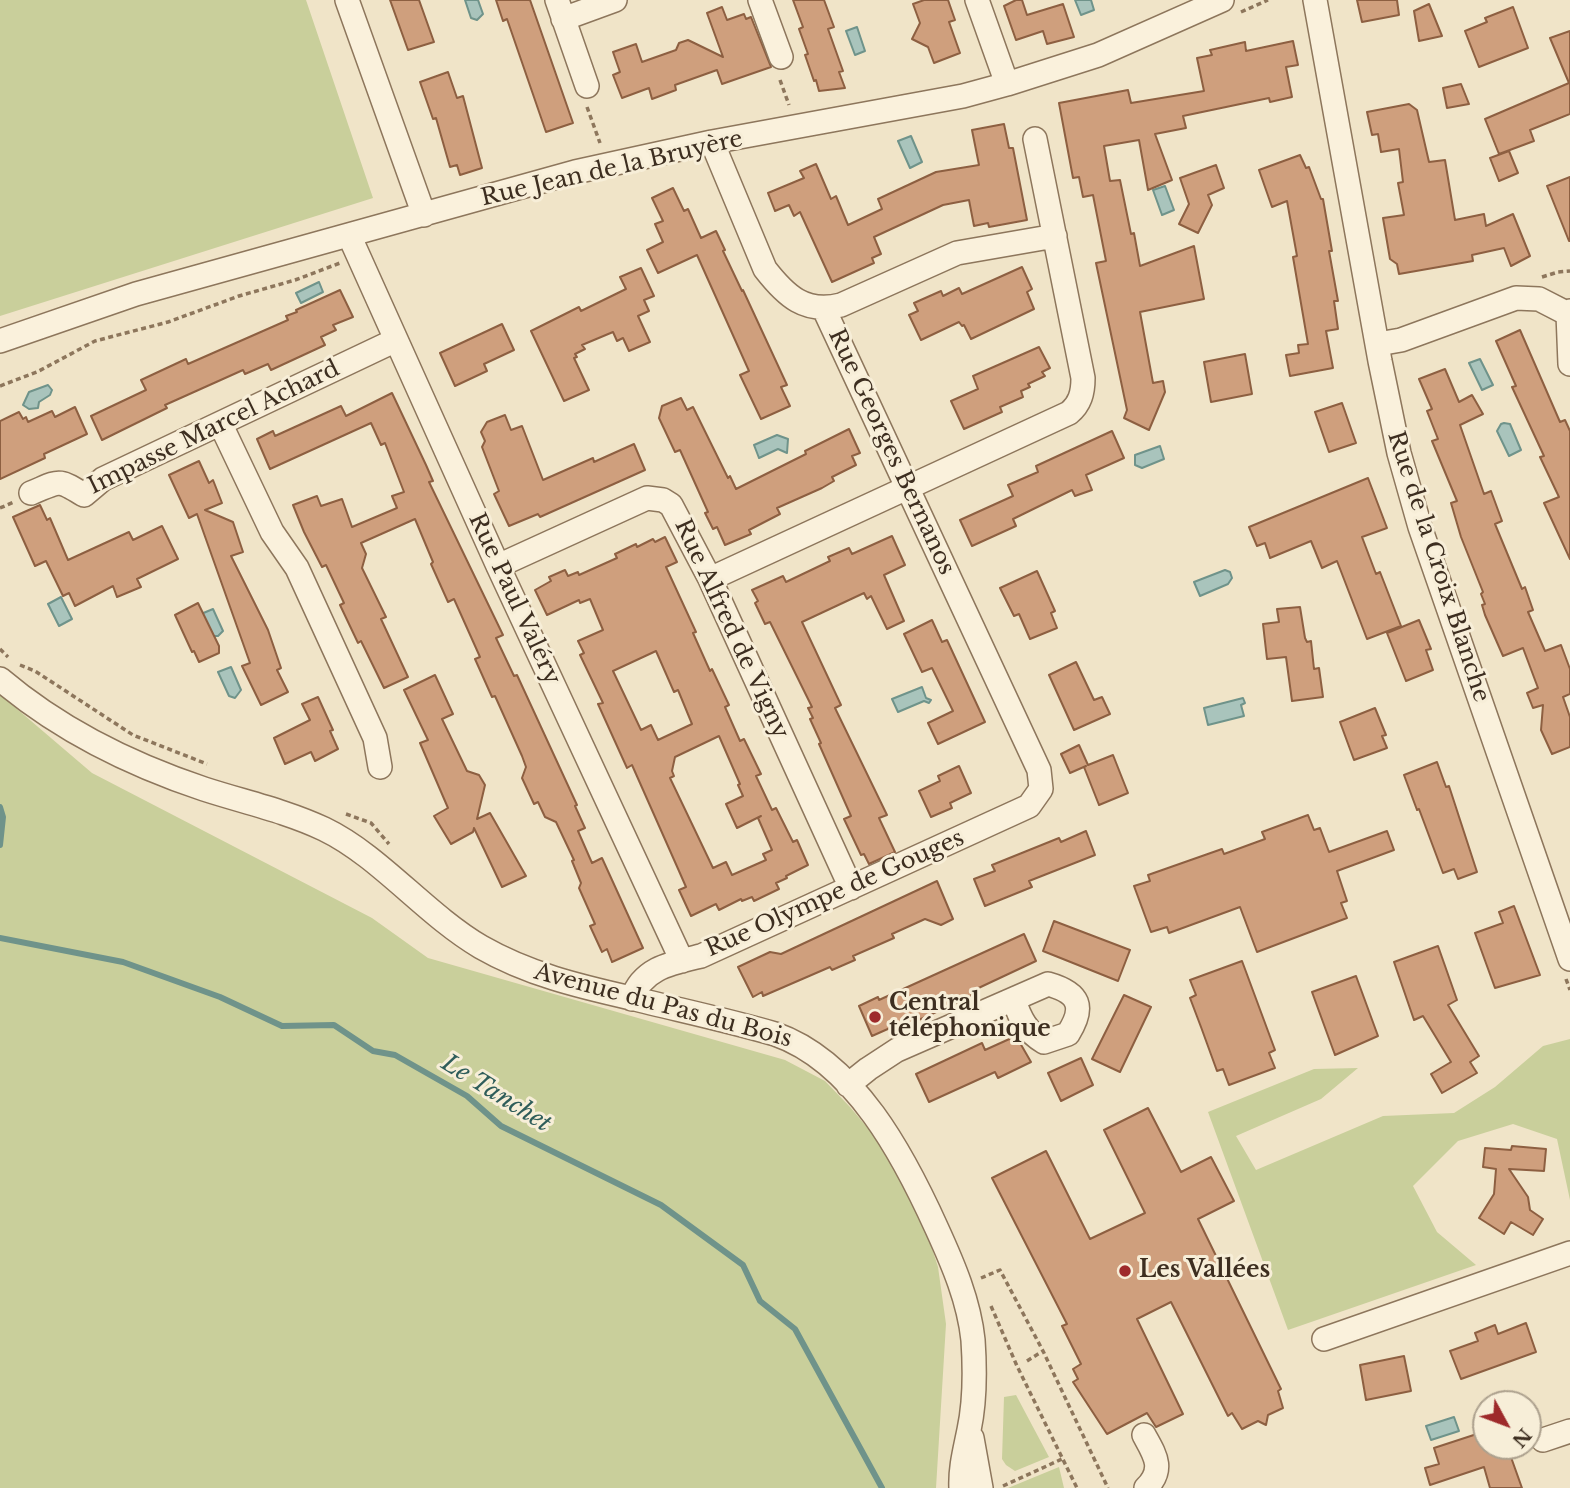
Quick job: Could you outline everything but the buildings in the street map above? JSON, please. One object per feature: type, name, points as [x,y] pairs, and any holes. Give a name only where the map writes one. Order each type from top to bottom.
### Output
[{"type":"street","points":[[347,0],[424,215]]},
{"type":"street","points":[[587,86],[560,10],[615,0]]},
{"type":"street","points":[[760,0],[781,57]]},
{"type":"street","points":[[977,0],[1007,84]]},
{"type":"street","name":"Rue de la Croix Blanche","points":[[1315,0],[1389,408],[1409,491],[1570,958]]},
{"type":"street","name":"Rue Jean de la Bruyère","points":[[0,341],[136,294],[354,246],[424,215],[608,165],[712,142],[963,96],[1098,55],[1226,9]]},
{"type":"street","points":[[710,579],[1069,414],[1077,406],[1083,378],[1035,139]]},
{"type":"street","name":"Rue Georges Bernanos","points":[[712,142],[765,269],[778,286],[792,297],[808,307],[824,309],[1039,770],[1041,789]]},
{"type":"street","points":[[824,309],[841,305],[957,253],[1055,236]]},
{"type":"street","name":"Rue Paul Valéry","points":[[354,246],[498,566],[682,961]]},
{"type":"street","points":[[1378,344],[1401,340],[1517,298],[1539,299],[1569,313],[1570,364]]},
{"type":"street","name":"Impasse Marcel Achard","points":[[31,493],[58,481],[84,495],[103,479],[396,340]]},
{"type":"street","points":[[221,425],[272,532],[297,568],[374,738],[380,767]]},
{"type":"street","name":"Rue Alfred de Vigny","points":[[498,566],[647,498],[655,497],[671,505],[710,579],[851,888]]},
{"type":"street","name":"Avenue du Pas du Bois","points":[[0,679],[45,714],[121,757],[326,830],[354,847],[427,910],[506,960],[563,982],[755,1028],[788,1038],[813,1053],[848,1085],[875,1117],[901,1158],[959,1282],[966,1303],[972,1339],[973,1378],[970,1428],[960,1466],[961,1488]]},
{"type":"street","name":"Rue Olympe de Gouges","points":[[632,999],[642,979],[668,965],[701,956],[1029,806],[1041,789]]},
{"type":"street","points":[[848,1085],[867,1069],[897,1051],[1014,1000]]},
{"type":"street","points":[[1324,1339],[1570,1253]]},
{"type":"street","name":"Avenue du Pas du Bois","points":[[970,1428],[981,1488]]},
{"type":"street","points":[[1543,1440],[1570,1431]]},
{"type":"street","points":[[1144,1435],[1157,1461],[1155,1479],[1146,1488]]},
{"type":"path","points":[[1226,9],[1268,0]]},
{"type":"path","points":[[781,57],[776,68],[797,127]]},
{"type":"path","points":[[587,86],[584,99],[608,165]]},
{"type":"path","points":[[0,386],[37,372],[95,341],[168,322],[239,296],[295,280],[354,246]]},
{"type":"path","points":[[979,1279],[1000,1270],[1044,1351],[1108,1488]]},
{"type":"path","points":[[1027,1361],[1044,1351]]},
{"type":"path","points":[[998,1488],[1062,1460]]},
{"type":"green space","points":[[0,0],[306,0],[373,198],[0,316]]},
{"type":"green space","points":[[0,688],[17,709],[92,773],[372,918],[428,958],[785,1060],[825,1081],[877,1139],[923,1220],[938,1267],[946,1324],[936,1488],[0,1488]]},
{"type":"green space","points":[[1570,1039],[1570,1200],[1557,1139],[1513,1124],[1458,1141],[1413,1186],[1437,1232],[1476,1265],[1288,1330],[1208,1112],[1314,1069],[1358,1068],[1321,1099],[1236,1136],[1256,1170],[1383,1116],[1454,1113],[1495,1087],[1543,1046]]},
{"type":"green space","points":[[1016,1395],[1049,1457],[1015,1471],[1002,1459],[1004,1397]]},
{"type":"green space","points":[[1059,1467],[1064,1488],[1008,1488]]},
{"type":"water","points":[[465,0],[478,0],[483,14],[477,20],[471,18]]},
{"type":"water","points":[[1075,0],[1091,0],[1094,10],[1081,15]]},
{"type":"water","points":[[857,27],[865,51],[855,55],[846,31]]},
{"type":"water","points":[[911,136],[922,162],[910,168],[898,141]]},
{"type":"water","points":[[1165,186],[1174,210],[1162,215],[1153,190]]},
{"type":"water","points":[[319,282],[323,292],[301,303],[296,293]]},
{"type":"water","points":[[1480,359],[1493,385],[1482,390],[1469,363]]},
{"type":"water","points":[[48,385],[52,390],[50,395],[39,402],[38,408],[29,409],[23,405],[29,392]]},
{"type":"water","points":[[1504,423],[1510,424],[1521,450],[1509,456],[1497,431]]},
{"type":"water","points":[[777,435],[788,439],[787,453],[778,449],[759,458],[754,445]]},
{"type":"water","points":[[1160,446],[1164,459],[1142,468],[1135,465],[1135,455]]},
{"type":"water","points":[[1225,570],[1230,572],[1232,578],[1228,584],[1200,596],[1194,582]]},
{"type":"water","points":[[61,597],[72,619],[59,626],[48,604]]},
{"type":"water","points":[[213,609],[223,631],[218,636],[211,636],[201,614]]},
{"type":"water","points":[[231,667],[241,690],[235,698],[229,696],[218,672]]},
{"type":"water","points":[[922,687],[926,698],[931,700],[929,703],[924,701],[898,712],[892,699]]},
{"type":"water","points":[[1243,698],[1245,703],[1241,705],[1244,716],[1208,725],[1204,708]]},
{"type":"water","points":[[1454,1417],[1459,1431],[1431,1440],[1426,1426]]},
{"type":"waterway","name":"Le Tanchet","points":[[0,807],[3,817],[0,845]]},
{"type":"waterway","name":"Le Tanchet","points":[[0,938],[123,962],[220,997],[282,1026],[334,1025],[373,1051],[395,1055],[467,1096],[501,1126],[661,1205],[743,1265],[760,1301],[795,1329],[882,1488]]},
{"type":"place","name":"Central téléphonique","points":[[875,1017]]},
{"type":"place","name":"Les Vallées","points":[[1125,1271]]}]
